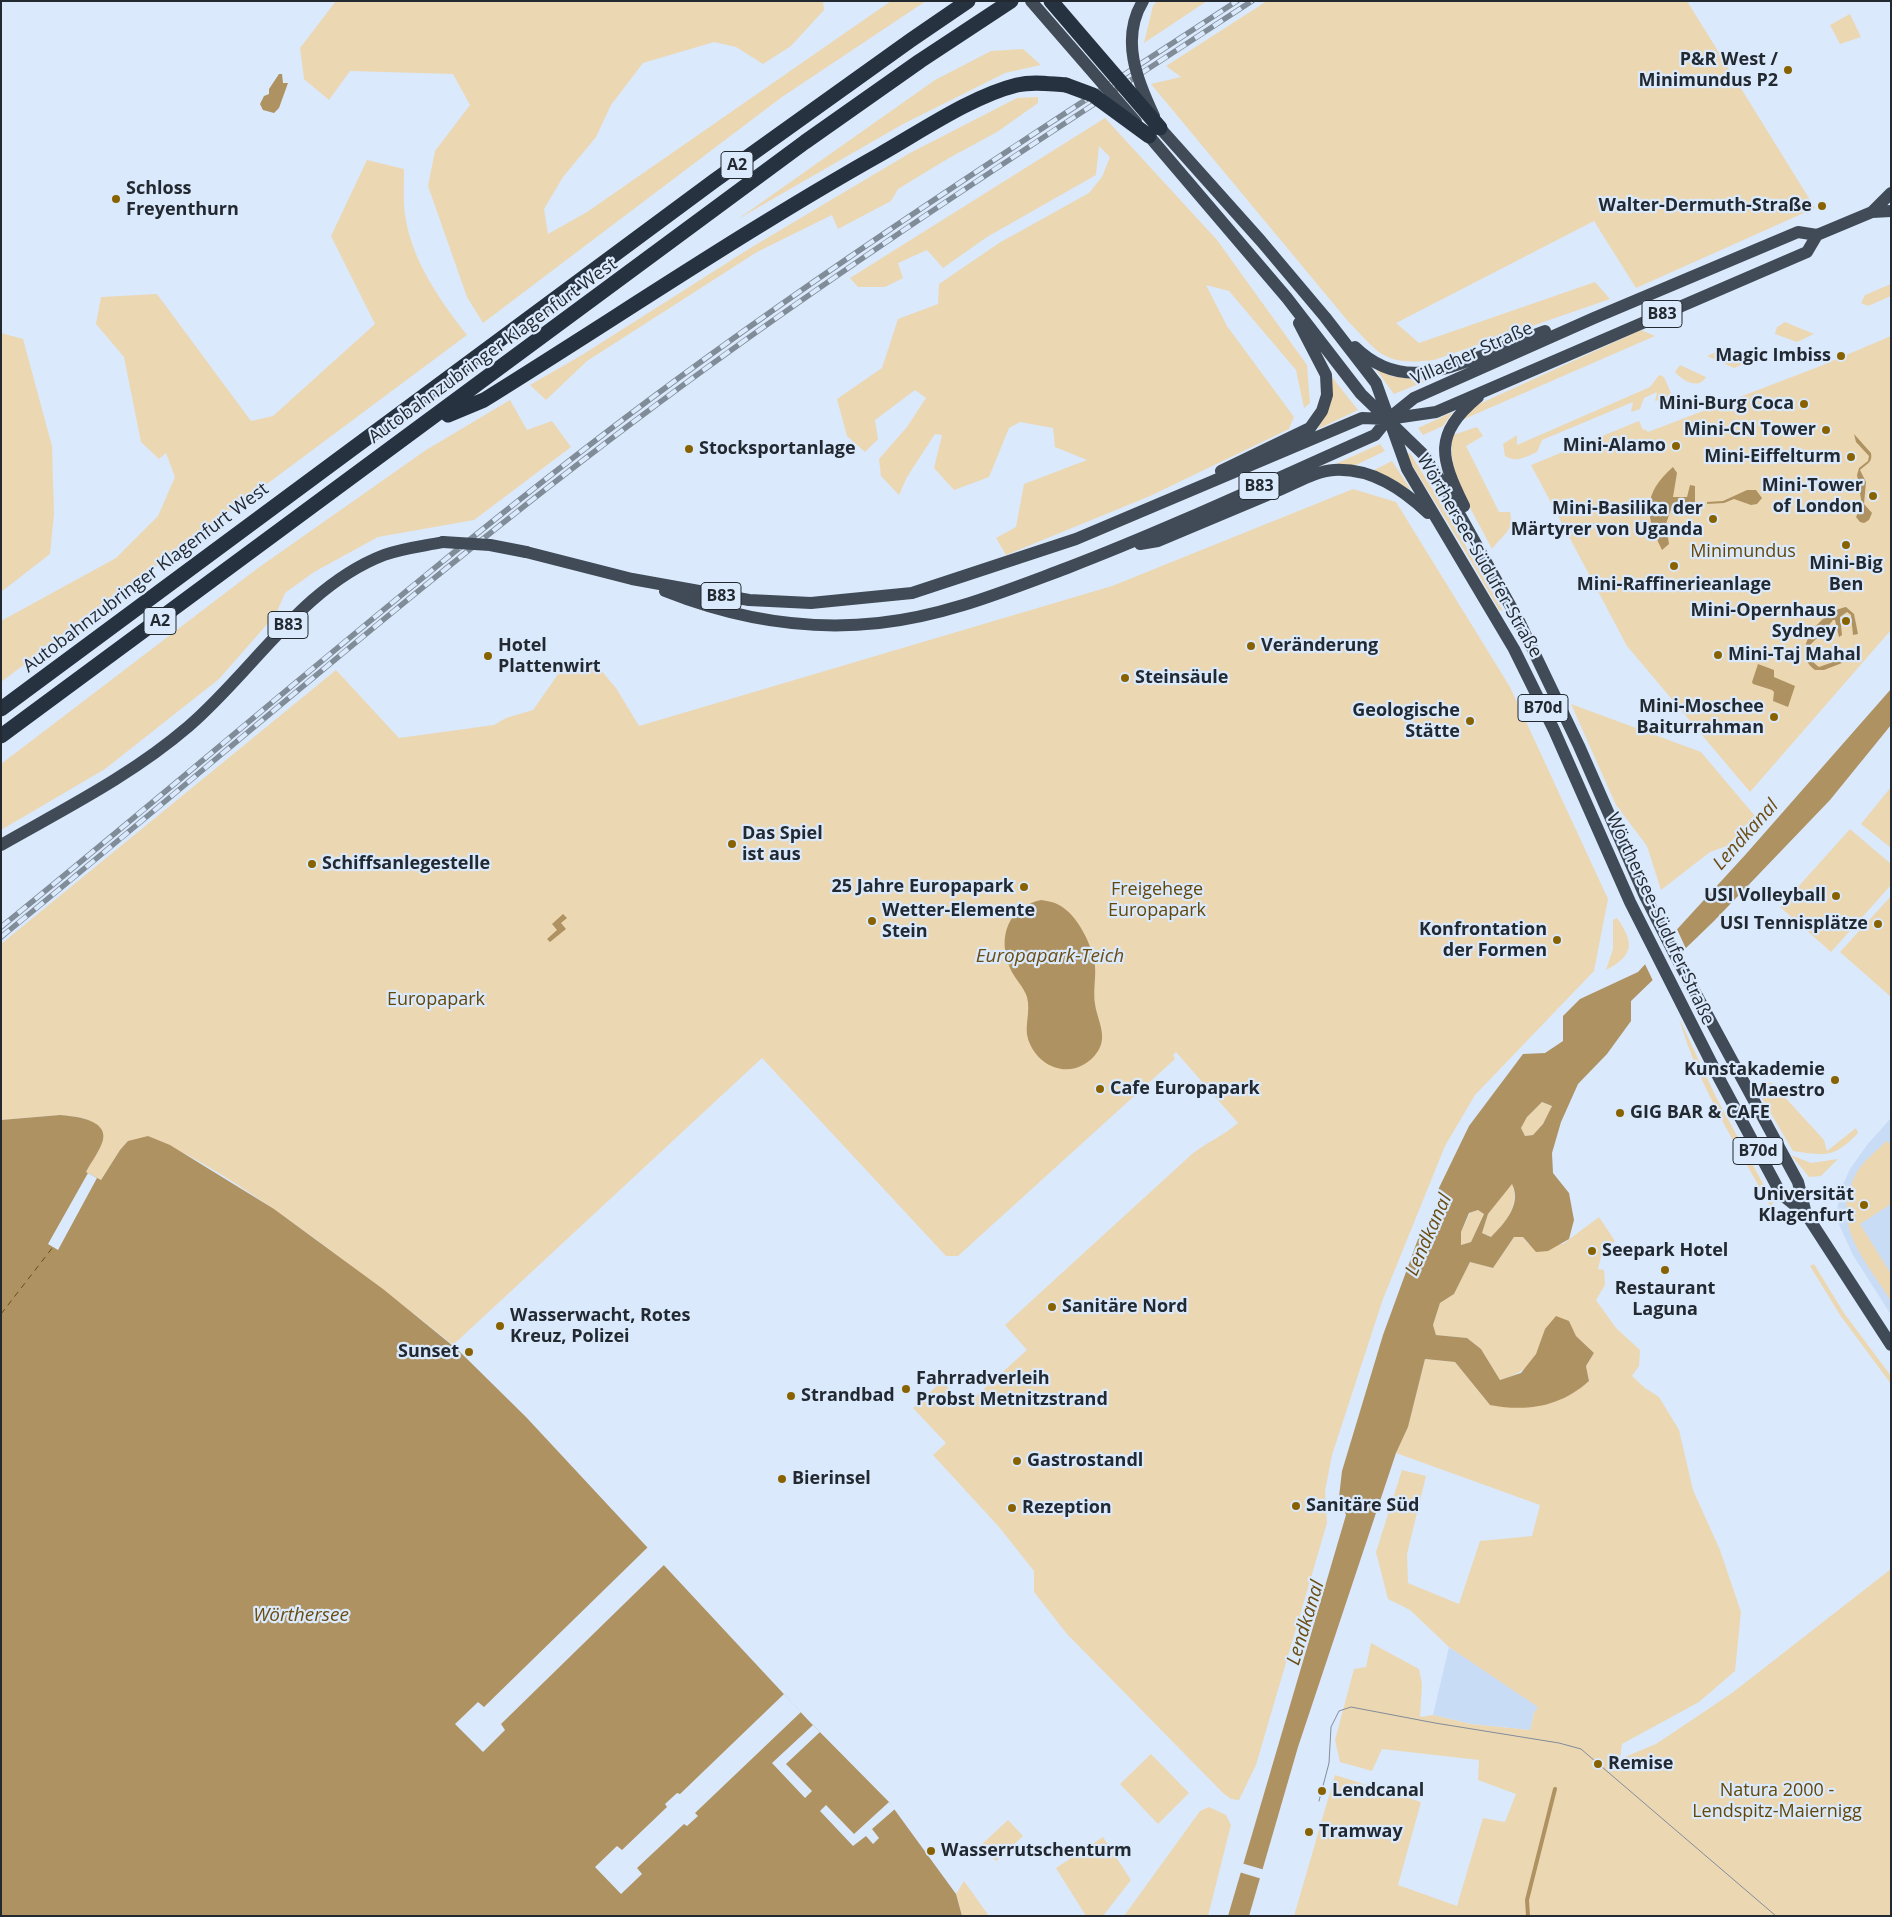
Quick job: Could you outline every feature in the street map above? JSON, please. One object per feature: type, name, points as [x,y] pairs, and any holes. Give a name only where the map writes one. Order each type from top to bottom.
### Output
[{"type":"highway","name":"Autobahnzubringer Klagenfurt West","points":[[1,709],[795,122],[968,1]]},
{"type":"highway","name":"Autobahnzubringer Klagenfurt West","points":[[1,736],[428,422],[479,394],[525,352],[806,142],[920,61],[1011,1]]},
{"type":"highway","points":[[1051,1],[1154,132]]},
{"type":"highway","points":[[479,394],[538,367],[726,245],[825,186],[982,98],[1017,86],[1037,82],[1066,85],[1093,95],[1154,132]]},
{"type":"main road","points":[[1031,1],[1154,132],[1172,141],[1325,316],[1357,350],[1375,362],[1396,371],[1413,374],[1443,371],[1561,326],[1594,318]]},
{"type":"main road","points":[[1143,1],[1131,36],[1132,45],[1141,87],[1161,151],[1286,298],[1361,394],[1388,419]]},
{"type":"main road","name":"Villacher Straße","points":[[1872,212],[1891,193]]},
{"type":"main road","name":"Villacher Straße","points":[[1388,419],[1436,412],[1806,252],[1817,236],[1872,212],[1891,211]]},
{"type":"main road","name":"Villacher Straße","points":[[1388,419],[1414,398],[1594,318],[1798,232],[1817,236]]},
{"type":"main road","points":[[1167,502],[1241,460],[1310,428],[1322,411],[1327,396],[1326,375],[1286,298]]},
{"type":"main road","points":[[1325,316],[1376,383],[1388,419]]},
{"type":"main road","points":[[1500,383],[1458,415],[1450,428],[1444,455],[1453,484],[1494,563],[1520,623]]},
{"type":"main road","name":"B83","points":[[1,845],[123,776],[159,750],[208,707],[290,623],[336,581],[384,556],[413,547],[443,542],[490,545],[526,552],[632,579],[749,600],[811,603],[912,593],[1076,539],[1362,418],[1388,419]]},
{"type":"main road","name":"B83","points":[[632,579],[726,612],[794,624],[879,623],[934,614],[972,604],[1126,546],[1375,434],[1388,419]]},
{"type":"main road","name":"Wörthersee-Südufer-Straße","points":[[1388,419],[1407,469],[1514,649],[1554,730],[1630,902],[1681,1007],[1781,1194],[1806,1214],[1891,1346]]},
{"type":"main road","name":"Wörthersee-Südufer-Straße","points":[[1388,419],[1423,454],[1442,483],[1520,623],[1579,746],[1645,896],[1798,1182],[1806,1214]]},
{"type":"main road","points":[[1126,546],[1158,541],[1309,478],[1335,470],[1365,473],[1383,480],[1412,498],[1440,523]]},
{"type":"shaded area","name":"Universität Klagenfurt","points":[[1891,1118],[1891,1315],[1853,1255],[1836,1218],[1840,1191],[1850,1169],[1867,1145]]},
{"type":"shaded area","points":[[1449,1647],[1539,1707],[1534,1713],[1530,1730],[1471,1724],[1433,1715]]},
{"type":"green space","points":[[336,1],[823,1],[824,10],[791,46],[763,64],[736,47],[714,42],[643,63],[611,105],[596,137],[563,177],[544,209],[548,234],[587,212],[891,1],[926,1],[782,97],[483,323],[467,297],[428,186],[435,151],[470,105],[453,74],[350,71],[329,100],[304,79],[300,48]]},
{"type":"green space","points":[[1157,1],[1207,1],[1144,43],[1153,6]]},
{"type":"green space","points":[[1267,1],[1687,1],[1815,208],[1636,288],[1594,221],[1396,323],[1419,343],[1595,282],[1610,299],[1434,360],[1404,361],[1393,359],[1376,349],[1347,320],[1151,84],[1181,77],[1166,66]]},
{"type":"green space","points":[[1850,14],[1861,37],[1840,44],[1830,25]]},
{"type":"green space","points":[[1023,49],[1041,65],[1005,73],[903,124],[738,219],[935,80],[991,51]]},
{"type":"green space","points":[[1038,97],[1038,103],[997,132],[898,189],[891,201],[838,229],[832,215],[757,252],[587,361],[546,400],[530,385],[582,355],[752,247],[910,153],[1017,98]]},
{"type":"green space","points":[[1105,118],[1217,240],[1307,365],[1310,403],[1304,408],[1296,370],[1229,291],[1206,285],[1227,326],[1294,417],[1289,429],[1150,496],[1006,555],[996,538],[1016,527],[1024,484],[1087,460],[1055,447],[1053,428],[1020,422],[1009,428],[989,477],[954,490],[934,468],[942,435],[935,434],[907,477],[899,495],[881,476],[879,459],[907,427],[926,398],[915,390],[875,420],[878,439],[865,452],[847,436],[837,399],[882,368],[898,319],[938,304],[939,284],[999,243],[1089,193],[1102,177],[1110,157],[1099,146],[1096,175],[987,237],[943,268],[927,250],[898,263],[903,278],[885,287],[858,287],[850,278]]},
{"type":"green space","points":[[367,160],[404,169],[405,215],[420,264],[446,308],[467,335],[1,682],[1,621],[116,558],[158,516],[175,477],[166,453],[159,459],[141,442],[124,357],[96,324],[101,297],[157,294],[251,421],[273,416],[375,324],[331,236]]},
{"type":"green space","points":[[1891,284],[1891,296],[1868,306],[1861,303],[1865,295]]},
{"type":"green space","points":[[1785,322],[1814,334],[1797,342],[1775,334],[1777,327]]},
{"type":"green space","points":[[1641,330],[1655,336],[1462,420],[1477,405]]},
{"type":"green space","points":[[1,333],[23,339],[52,446],[54,514],[50,554],[1,592]]},
{"type":"green space","name":"Minimundus","points":[[1891,336],[1891,630],[1750,792],[1627,646],[1531,465],[1639,421],[1643,430],[1645,429],[1648,432],[1818,367]]},
{"type":"green space","points":[[1724,348],[1751,361],[1734,368],[1707,356]]},
{"type":"green space","points":[[1680,365],[1706,377],[1703,381],[1695,384],[1686,381],[1675,372]]},
{"type":"green space","points":[[1375,368],[1391,376],[1426,381],[1394,394]]},
{"type":"green space","points":[[1328,372],[1358,410],[1318,429],[1328,408]]},
{"type":"green space","points":[[1659,375],[1664,377],[1671,393],[1669,397],[1655,401],[1657,392],[1644,398],[1640,409],[1631,412],[1633,402],[1542,440],[1537,452],[1529,456],[1513,459],[1505,456],[1503,444],[1517,435],[1517,445],[1650,387]]},
{"type":"green space","points":[[510,400],[527,430],[552,421],[571,447],[474,520],[378,537],[314,572],[285,593],[276,614],[219,679],[105,769],[1,830],[1,764],[258,568],[426,450]]},
{"type":"green space","points":[[1453,412],[1443,426],[1423,435],[1418,428]]},
{"type":"green space","points":[[1477,427],[1483,436],[1466,446],[1499,512],[1510,512],[1511,518],[1511,524],[1507,532],[1492,549],[1463,493],[1457,478],[1451,449],[1453,435]]},
{"type":"green space","points":[[1380,444],[1385,451],[1354,466],[1331,466]]},
{"type":"green space","points":[[1410,453],[1503,611],[1499,610],[1406,455]]},
{"type":"green space","points":[[1392,461],[1411,490],[1374,470]]},
{"type":"green space","name":"Europapark","points":[[1353,489],[1396,502],[1510,687],[1608,899],[1594,971],[1475,1095],[1445,1146],[1383,1299],[1332,1455],[1325,1491],[1327,1523],[1256,1765],[1239,1800],[1231,1799],[1223,1793],[1067,1634],[1034,1592],[1034,1571],[999,1527],[933,1455],[946,1443],[913,1408],[942,1381],[965,1406],[1027,1350],[1005,1325],[1192,1154],[1238,1123],[1176,1052],[1173,1055],[1175,1059],[958,1256],[946,1256],[762,1058],[453,1345],[367,1277],[275,1210],[213,1170],[170,1146],[148,1136],[120,1150],[101,1180],[86,1172],[103,1140],[100,1127],[84,1118],[60,1115],[1,1120],[1,944],[336,670],[399,738],[494,725],[506,718],[533,710],[561,670],[593,661],[616,688],[639,726],[1112,586]]},
{"type":"green space","points":[[1571,704],[1701,752],[1755,816],[1727,846],[1710,852],[1661,890],[1647,846],[1616,805]]},
{"type":"green space","points":[[1891,787],[1891,848],[1861,824]]},
{"type":"green space","name":"USI Volleyball","points":[[1850,829],[1891,864],[1891,885],[1831,952],[1780,907]]},
{"type":"green space","name":"USI Tennisplätze","points":[[1891,896],[1891,997],[1840,952]]},
{"type":"green space","points":[[1617,918],[1627,934],[1629,947],[1622,959],[1606,970],[1613,949],[1613,920]]},
{"type":"green space","points":[[1679,1018],[1716,1097],[1773,1202],[1771,1207],[1707,1091]]},
{"type":"green space","points":[[1771,1082],[1824,1140],[1827,1151],[1856,1128],[1858,1133],[1842,1147],[1829,1153],[1814,1154],[1793,1151],[1757,1090]]},
{"type":"green space","points":[[1542,1102],[1552,1106],[1543,1124],[1533,1135],[1525,1136],[1521,1128],[1527,1117]]},
{"type":"green space","points":[[1886,1141],[1891,1144],[1891,1204],[1860,1224],[1891,1274],[1891,1301],[1853,1240],[1846,1208],[1849,1190],[1857,1172],[1866,1160]]},
{"type":"green space","points":[[1791,1155],[1811,1163],[1838,1159],[1821,1176],[1809,1177]]},
{"type":"green space","points":[[1512,1183],[1514,1199],[1507,1219],[1492,1237],[1482,1233],[1488,1214]]},
{"type":"green space","points":[[1478,1210],[1484,1213],[1471,1242],[1460,1245],[1461,1232],[1470,1213]]},
{"type":"green space","name":"Natura 2000 - Lendspitz-Maiernigg","points":[[1599,1217],[1615,1241],[1611,1246],[1607,1244],[1602,1252],[1598,1269],[1604,1270],[1605,1285],[1596,1300],[1616,1328],[1640,1350],[1639,1366],[1632,1376],[1659,1397],[1679,1430],[1693,1490],[1720,1550],[1741,1612],[1735,1671],[1699,1702],[1622,1744],[1620,1759],[1656,1744],[1732,1693],[1891,1569],[1891,1916],[1294,1916],[1335,1775],[1421,1802],[1398,1885],[1457,1906],[1483,1818],[1505,1822],[1516,1794],[1478,1780],[1479,1760],[1382,1749],[1372,1771],[1340,1762],[1335,1740],[1354,1669],[1366,1667],[1371,1643],[1419,1669],[1422,1684],[1420,1717],[1433,1715],[1471,1724],[1530,1730],[1534,1713],[1538,1707],[1449,1647],[1410,1610],[1388,1599],[1376,1552],[1402,1470],[1426,1476],[1407,1554],[1408,1583],[1459,1604],[1480,1541],[1532,1536],[1540,1505],[1396,1453],[1408,1427],[1425,1359],[1455,1362],[1490,1405],[1542,1401],[1555,1398],[1579,1389],[1589,1381],[1586,1366],[1594,1353],[1576,1336],[1569,1321],[1545,1329],[1535,1356],[1526,1368],[1500,1380],[1481,1349],[1467,1338],[1436,1335],[1433,1325],[1440,1303],[1454,1294],[1470,1262],[1493,1268],[1514,1237],[1523,1237],[1528,1244],[1563,1244]]},
{"type":"green space","points":[[1814,1264],[1844,1313],[1891,1376],[1891,1384],[1840,1315],[1810,1266]]},
{"type":"green space","points":[[1151,1754],[1189,1793],[1158,1824],[1120,1784]]},
{"type":"green space","points":[[1209,1807],[1226,1815],[1231,1825],[1208,1916],[1124,1916],[1200,1811]]},
{"type":"green space","points":[[1008,1820],[1023,1836],[996,1861],[981,1845]]},
{"type":"green space","points":[[1103,1837],[1131,1880],[1103,1916],[1086,1916],[1056,1868]]},
{"type":"green space","points":[[964,1881],[989,1916],[962,1916],[956,1894]]},
{"type":"water","points":[[279,74],[282,74],[283,83],[288,83],[279,108],[274,113],[263,110],[260,104],[264,96],[269,94],[269,89]]},
{"type":"water","points":[[1854,434],[1871,453],[1869,463],[1860,470],[1866,482],[1864,504],[1872,513],[1869,520],[1864,523],[1860,522],[1856,517],[1862,505],[1857,475],[1859,468],[1868,461],[1869,456],[1856,442]]},
{"type":"water","points":[[1673,467],[1677,473],[1673,497],[1687,497],[1690,485],[1695,486],[1695,502],[1673,503],[1666,524],[1669,544],[1662,550],[1652,526],[1650,515],[1651,496],[1656,486]]},
{"type":"water","points":[[1747,490],[1756,490],[1762,498],[1757,504],[1751,505],[1734,499],[1724,503],[1707,504],[1707,502],[1723,501]]},
{"type":"water","points":[[1846,607],[1854,614],[1858,634],[1853,635],[1851,615],[1847,612],[1840,617],[1842,635],[1839,637],[1835,620],[1833,620],[1826,629],[1830,633],[1826,637],[1822,633],[1810,645],[1810,655],[1814,663],[1819,667],[1839,660],[1842,663],[1824,670],[1815,670],[1808,662],[1805,652],[1811,632],[1827,616]]},
{"type":"water","points":[[1758,664],[1774,670],[1774,677],[1795,686],[1788,707],[1773,701],[1774,692],[1772,690],[1753,684]]},
{"type":"water","name":"Lendkanal","points":[[1891,689],[1891,725],[1830,800],[1714,921],[1631,1001],[1631,1021],[1607,1054],[1578,1084],[1561,1122],[1552,1153],[1553,1173],[1569,1193],[1574,1220],[1569,1239],[1548,1251],[1536,1252],[1523,1237],[1514,1237],[1493,1268],[1470,1262],[1454,1294],[1440,1303],[1433,1325],[1436,1335],[1467,1338],[1481,1349],[1500,1380],[1521,1373],[1536,1354],[1545,1329],[1556,1316],[1569,1321],[1576,1336],[1594,1353],[1586,1366],[1589,1381],[1578,1390],[1555,1402],[1530,1407],[1504,1407],[1490,1405],[1455,1362],[1425,1359],[1408,1427],[1396,1453],[1298,1747],[1249,1916],[1228,1916],[1346,1515],[1339,1497],[1342,1471],[1383,1335],[1418,1239],[1435,1230],[1445,1205],[1437,1192],[1469,1126],[1523,1054],[1545,1053],[1563,1041],[1563,1016],[1580,999],[1638,972],[1746,854]],"holes":[[[1542,1102],[1552,1106],[1543,1124],[1533,1135],[1525,1136],[1521,1128],[1527,1117]],[[1512,1184],[1515,1191],[1513,1206],[1502,1226],[1491,1237],[1482,1233],[1488,1214]],[[1478,1210],[1484,1214],[1471,1242],[1461,1245],[1461,1232],[1469,1213]]]},
{"type":"water","name":"Europapark-Teich","points":[[1041,900],[1057,904],[1066,909],[1083,931],[1094,958],[1094,999],[1102,1033],[1101,1045],[1090,1060],[1070,1069],[1060,1069],[1050,1065],[1033,1050],[1027,1034],[1027,997],[1012,972],[1006,956],[1005,935],[1013,916],[1020,909]]},
{"type":"water","points":[[563,914],[567,918],[561,923],[566,929],[550,942],[547,939],[557,930],[552,924]]},
{"type":"water","name":"Wörthersee","points":[[60,1115],[88,1120],[100,1127],[103,1133],[102,1144],[86,1172],[101,1180],[128,1141],[148,1136],[170,1145],[274,1209],[383,1289],[458,1350],[526,1417],[808,1720],[889,1802],[956,1894],[962,1916],[1,1916],[1,1120]]},
{"type":"pier","points":[[1676,927],[1687,951],[1654,983],[1644,962]]},
{"type":"pier","points":[[88,1173],[97,1178],[58,1250],[48,1244]]},
{"type":"pier","points":[[648,1547],[665,1564],[501,1724],[505,1730],[483,1752],[455,1724],[478,1702],[484,1707]]},
{"type":"pier","points":[[784,1694],[801,1712],[695,1813],[698,1816],[687,1826],[684,1824],[637,1868],[642,1874],[621,1894],[595,1867],[617,1846],[622,1850],[667,1807],[665,1804],[677,1793],[680,1794]]},
{"type":"pier","points":[[813,1725],[820,1732],[786,1764],[812,1791],[805,1798],[772,1763]]},
{"type":"pier","points":[[889,1802],[895,1809],[872,1829],[879,1838],[873,1844],[866,1836],[853,1846],[820,1811],[826,1805],[854,1834]]},
{"type":"pier","points":[[1241,1863],[1265,1870],[1262,1879],[1239,1872]]},
{"type":"waterway","points":[[1528,1916],[1527,1900],[1555,1789]]},
{"type":"ferry route","points":[[1,1314],[53,1247]]},
{"type":"tram line","points":[[1319,1801],[1329,1763],[1331,1727],[1339,1711],[1351,1707],[1559,1743],[1581,1749],[1776,1916]]},
{"type":"railway","points":[[1,927],[464,544],[621,421],[696,365],[848,258],[1237,1]]},
{"type":"railway","points":[[1,937],[390,614],[548,487],[628,426],[858,261],[1252,1]]},
{"type":"place","name":"P&R West / Minimundus P2","points":[[1788,70]]},
{"type":"place","name":"Schloss Freyenthurn","points":[[116,199]]},
{"type":"place","name":"Walter-Dermuth-Straße","points":[[1822,206]]},
{"type":"place","name":"Magic Imbiss","points":[[1841,356]]},
{"type":"place","name":"Mini-Burg Coca","points":[[1804,404]]},
{"type":"place","name":"Mini-CN Tower","points":[[1826,430]]},
{"type":"place","name":"Mini-Alamo","points":[[1676,446]]},
{"type":"place","name":"Stocksportanlage","points":[[689,449]]},
{"type":"place","name":"Mini-Eiffelturm","points":[[1851,457]]},
{"type":"place","name":"Mini-Tower of London","points":[[1873,496]]},
{"type":"place","name":"Mini-Basilika der Märtyrer von Uganda","points":[[1713,519]]},
{"type":"place","name":"Mini-Big Ben","points":[[1846,545]]},
{"type":"place","name":"Mini-Raffinerieanlage","points":[[1674,566]]},
{"type":"place","name":"Mini-Opernhaus Sydney","points":[[1846,621]]},
{"type":"place","name":"Veränderung","points":[[1251,646]]},
{"type":"place","name":"Mini-Taj Mahal","points":[[1718,655]]},
{"type":"place","name":"Hotel Plattenwirt","points":[[488,656]]},
{"type":"place","name":"Steinsäule","points":[[1125,678]]},
{"type":"place","name":"Mini-Moschee Baiturrahman","points":[[1774,717]]},
{"type":"place","name":"Geologische Stätte","points":[[1470,721]]},
{"type":"place","name":"Das Spiel ist aus","points":[[732,844]]},
{"type":"place","name":"Schiffsanlegestelle","points":[[312,864]]},
{"type":"place","name":"25 Jahre Europapark","points":[[1024,887]]},
{"type":"place","name":"USI Volleyball","points":[[1836,896]]},
{"type":"place","name":"Wetter-Elemente Stein","points":[[872,921]]},
{"type":"place","name":"USI Tennisplätze","points":[[1878,924]]},
{"type":"place","name":"Konfrontation der Formen","points":[[1557,940]]},
{"type":"place","name":"Kunstakademie Maestro","points":[[1835,1080]]},
{"type":"place","name":"Cafe Europapark","points":[[1100,1089]]},
{"type":"place","name":"GIG BAR & CAFE","points":[[1620,1113]]},
{"type":"place","name":"Universität Klagenfurt","points":[[1864,1205]]},
{"type":"place","name":"Seepark Hotel","points":[[1592,1251]]},
{"type":"place","name":"Restaurant Laguna","points":[[1665,1270]]},
{"type":"place","name":"Sanitäre Nord","points":[[1052,1307]]},
{"type":"place","name":"Wasserwacht, Rotes Kreuz, Polizei","points":[[500,1326]]},
{"type":"place","name":"Sunset","points":[[469,1352]]},
{"type":"place","name":"Fahrradverleih Probst Metnitzstrand","points":[[906,1389]]},
{"type":"place","name":"Strandbad","points":[[791,1396]]},
{"type":"place","name":"Gastrostandl","points":[[1017,1461]]},
{"type":"place","name":"Bierinsel","points":[[782,1479]]},
{"type":"place","name":"Sanitäre Süd","points":[[1296,1506]]},
{"type":"place","name":"Rezeption","points":[[1012,1508]]},
{"type":"place","name":"Remise","points":[[1598,1764]]},
{"type":"place","name":"Lendcanal","points":[[1322,1791]]},
{"type":"place","name":"Tramway","points":[[1309,1832]]},
{"type":"place","name":"Wasserrutschenturm","points":[[931,1851]]},
{"type":"park label","name":"Freigehege Europapark","points":[[1157,900]]}]
